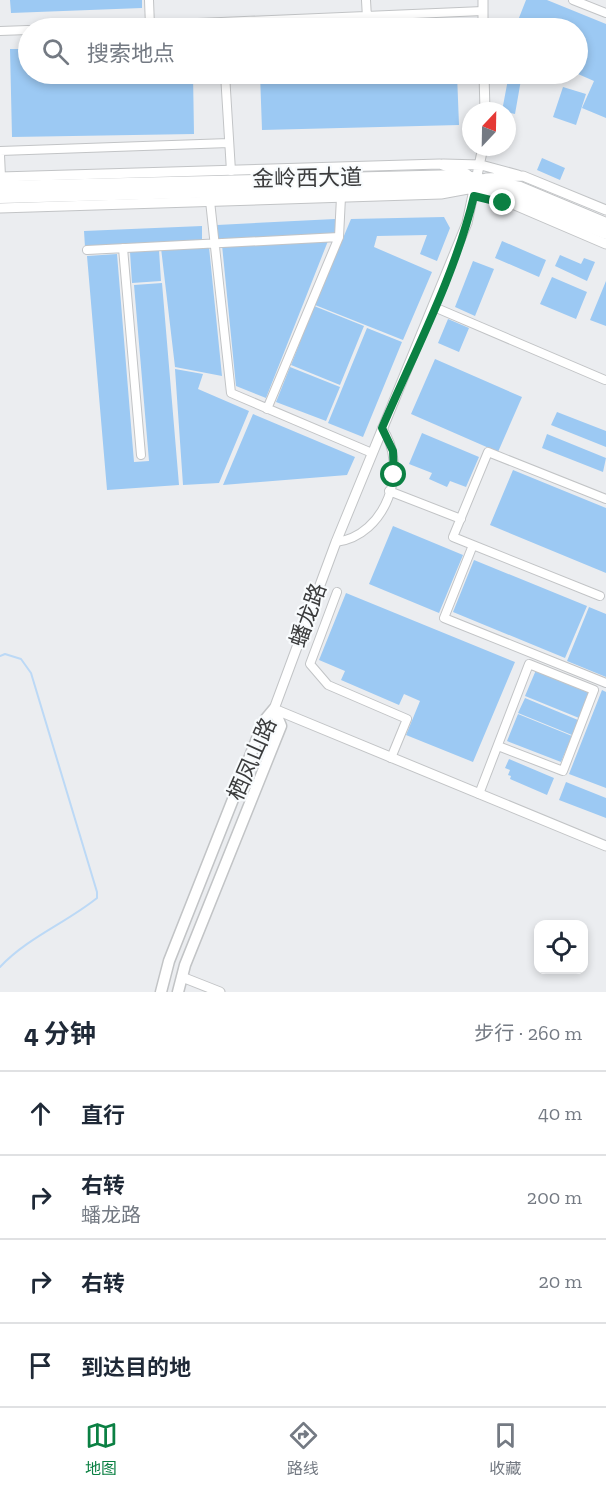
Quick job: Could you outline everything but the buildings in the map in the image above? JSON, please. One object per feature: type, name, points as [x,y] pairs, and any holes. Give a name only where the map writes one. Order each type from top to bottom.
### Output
[{"type":"main road","name":"金岭西大道","points":[[0,187],[419,175],[517,197],[606,233]]},
{"type":"main road","name":"金岭西大道","points":[[0,198],[431,185],[520,188],[606,224]]},
{"type":"main road","name":"栖凤山路","points":[[160,992],[169,961],[264,721],[274,709],[281,726],[178,992]]},
{"type":"street","points":[[149,0],[150,18]]},
{"type":"street","points":[[366,0],[367,18],[483,11]]},
{"type":"street","points":[[483,0],[483,18]]},
{"type":"street","points":[[573,0],[606,14]]},
{"type":"street","points":[[0,32],[18,31]]},
{"type":"street","points":[[226,84],[231,171]]},
{"type":"street","points":[[484,84],[485,102]]},
{"type":"street","points":[[229,142],[0,153],[0,177],[440,164],[480,165],[523,176],[606,210]]},
{"type":"street","points":[[476,187],[482,156]]},
{"type":"street","points":[[440,164],[476,187],[516,208],[606,244]]},
{"type":"street","points":[[0,208],[441,194],[523,176]]},
{"type":"street","name":"蟠龙路","points":[[274,709],[336,542],[467,223],[476,187]]},
{"type":"street","points":[[267,409],[339,237],[341,197]]},
{"type":"street","points":[[210,201],[231,393],[372,453]]},
{"type":"street","points":[[87,250],[339,237]]},
{"type":"street","points":[[123,248],[141,455]]},
{"type":"street","points":[[434,307],[605,380]]},
{"type":"street","points":[[336,542],[357,536],[369,528],[382,510],[389,491],[395,460],[391,443],[382,428]]},
{"type":"street","points":[[600,596],[453,537],[488,452],[606,499]]},
{"type":"street","points":[[389,491],[460,519]]},
{"type":"street","points":[[473,545],[444,618],[606,683]]},
{"type":"street","points":[[336,592],[310,664],[328,685],[407,719],[391,758]]},
{"type":"street","points":[[479,794],[529,664],[594,690],[563,771],[498,746]]},
{"type":"street","points":[[274,709],[606,846]]},
{"type":"street","points":[[182,977],[219,992]]},
{"type":"waterway","points":[[0,656],[5,654],[21,659],[31,673],[97,892],[97,898],[34,939],[0,967]]},
{"type":"route","points":[[394,475],[395,460],[391,443],[382,428],[442,288],[467,223],[474,196],[503,203]]}]
